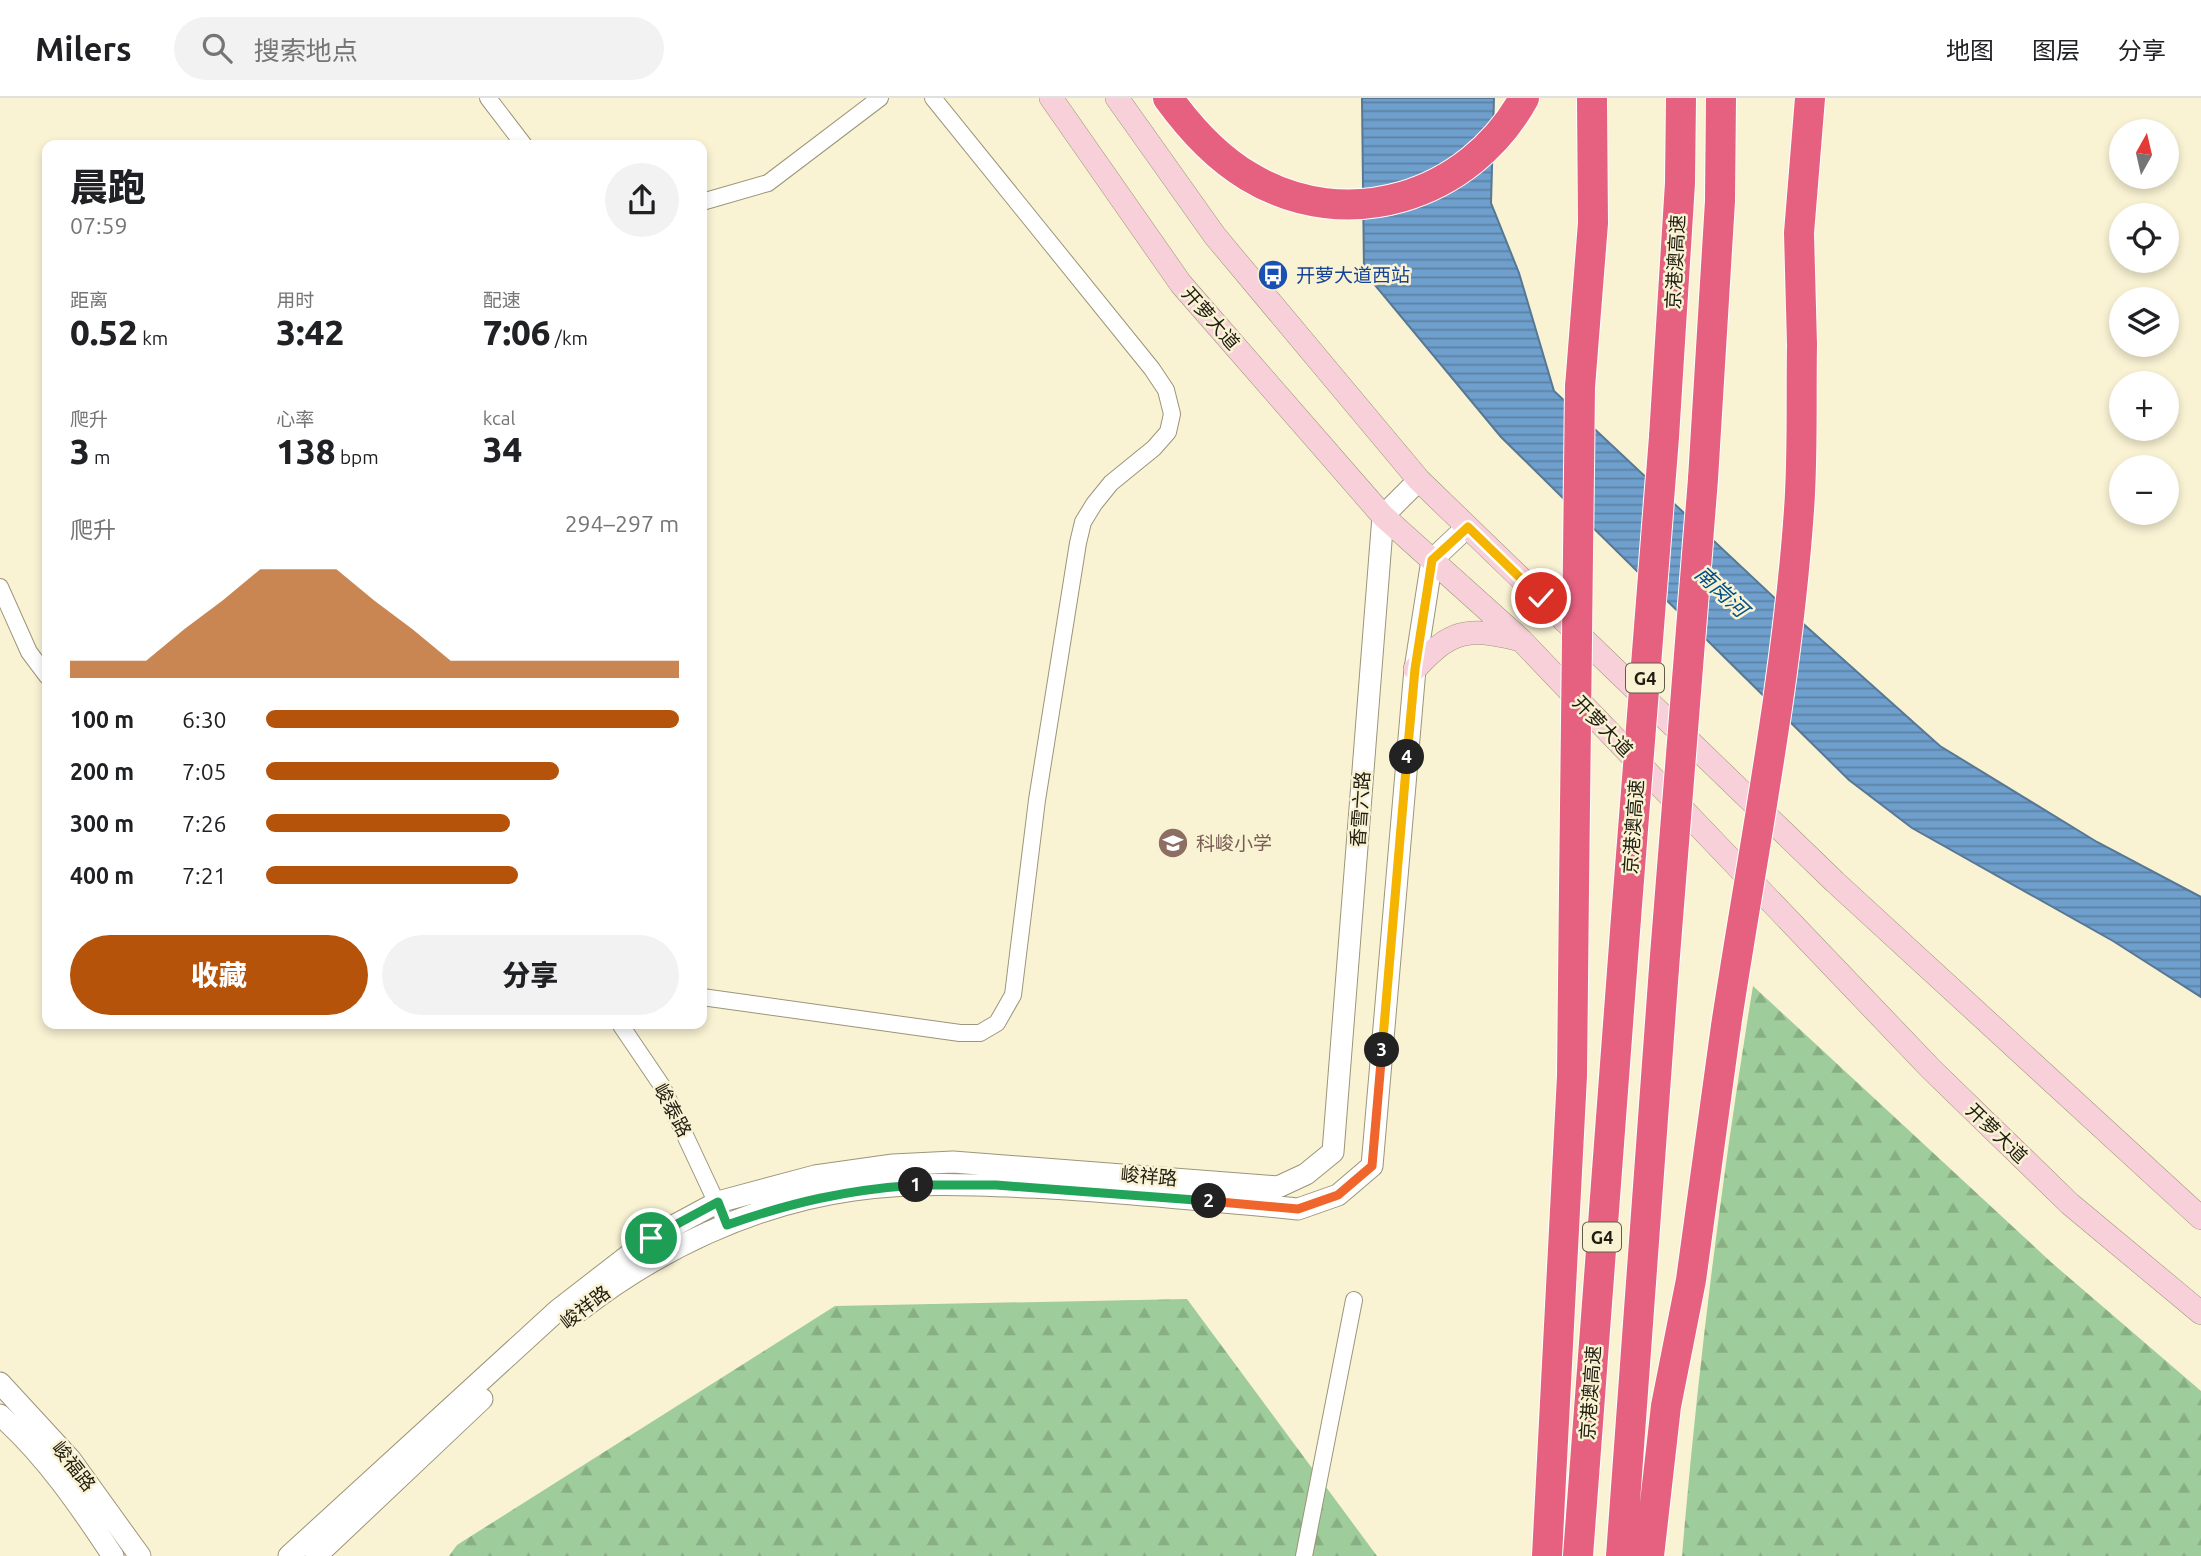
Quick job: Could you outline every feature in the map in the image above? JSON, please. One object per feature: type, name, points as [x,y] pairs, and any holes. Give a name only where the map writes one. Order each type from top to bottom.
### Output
[{"type":"highway","points":[[1168,98],[1188,125],[1248,176],[1286,193],[1317,202],[1352,205],[1390,201],[1424,191],[1485,152],[1514,116],[1524,98]]},
{"type":"highway","points":[[1547,1556],[1572,1090],[1580,387],[1592,223],[1592,98]]},
{"type":"highway","points":[[1592,223],[1604,172],[1612,98]]},
{"type":"highway","name":"京港澳高速","points":[[1578,1556],[1664,437],[1680,183],[1681,98]]},
{"type":"highway","name":"G4","points":[[1621,1556],[1703,479],[1720,201],[1721,98]]},
{"type":"highway","points":[[1791,98],[1791,178],[1800,233]]},
{"type":"highway","points":[[1649,1556],[1666,1406],[1691,1280],[1791,589],[1799,508],[1802,345],[1800,233],[1810,98]]},
{"type":"main road","name":"开萝大道","points":[[1051,98],[1181,284],[1383,516],[1521,640],[1931,1069],[2070,1204],[2201,1313]]},
{"type":"main road","points":[[1117,98],[1215,236],[1419,480],[1835,882],[2201,1218]]},
{"type":"main road","points":[[1415,669],[1450,637],[1467,632],[1484,631],[1521,640]]},
{"type":"street","points":[[488,98],[520,140]]},
{"type":"street","points":[[707,201],[768,183],[880,98]]},
{"type":"street","points":[[707,998],[960,1033],[980,1033],[997,1024],[1013,995],[1037,800],[1083,522],[1111,483],[1154,448],[1168,432],[1171,414],[1166,390],[1152,369],[933,98]]},
{"type":"street","points":[[1383,516],[1419,480]]},
{"type":"street","name":"香雪六路","points":[[1333,1152],[1383,516]]},
{"type":"street","points":[[1415,669],[1432,560],[1468,527]]},
{"type":"street","points":[[0,587],[29,652],[42,669]]},
{"type":"street","name":"峻祥路","points":[[316,1556],[559,1327],[611,1286],[663,1254],[727,1225],[787,1204],[852,1190],[921,1185],[1076,1190],[1298,1209],[1338,1195],[1372,1166],[1415,669]]},
{"type":"street","name":"峻泰路","points":[[623,1029],[662,1087],[727,1225]]},
{"type":"street","name":"峻祥路","points":[[289,1556],[568,1302],[651,1238],[718,1202],[815,1176],[892,1165],[953,1162],[1278,1186],[1306,1174],[1333,1152]]},
{"type":"street","points":[[1304,1556],[1354,1300]]},
{"type":"street","name":"峻福路","points":[[0,1383],[70,1459],[140,1556]]},
{"type":"street","name":"峻福路","points":[[0,1415],[24,1436],[62,1483],[113,1556]]},
{"type":"green space","points":[[1753,986],[2052,1263],[2201,1391],[2201,1556],[1682,1556],[1712,1270]]},
{"type":"green space","points":[[1187,1299],[1377,1556],[449,1556],[457,1545],[835,1306]]},
{"type":"water","name":"南岗河","points":[[1362,98],[1494,98],[1491,203],[1519,273],[1554,391],[1780,603],[1940,746],[2097,842],[2201,897],[2201,997],[2113,941],[1912,828],[1849,780],[1501,437],[1364,272]]},
{"type":"place","name":"开萝大道西站","points":[[1273,275]]},
{"type":"place","name":"科峻小学","points":[[1173,843]]},
{"type":"route","points":[[651,1238],[718,1202],[727,1225],[787,1204],[852,1190],[921,1185],[996,1185],[1076,1190],[1298,1209],[1338,1195],[1372,1166],[1415,669],[1432,560],[1468,527],[1541,598]]}]
